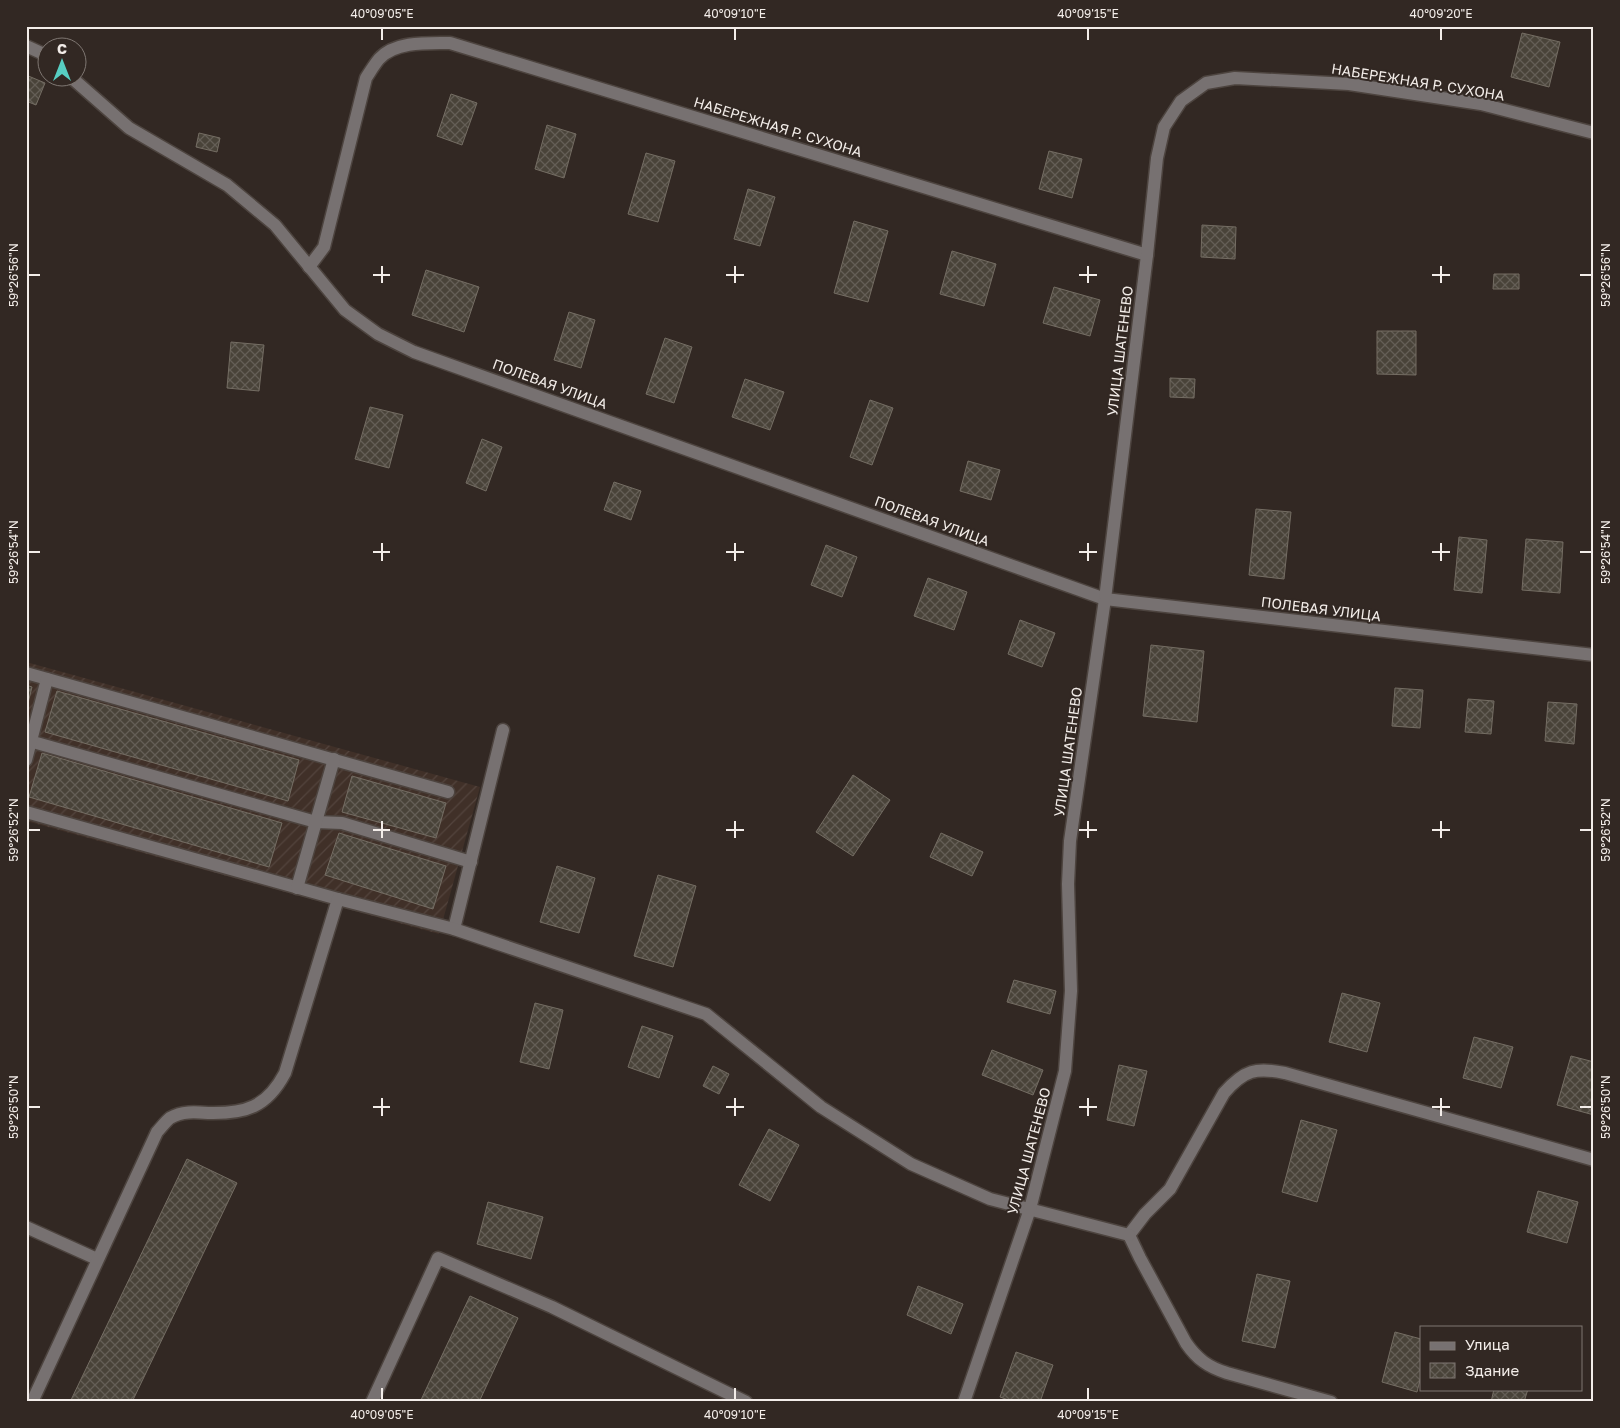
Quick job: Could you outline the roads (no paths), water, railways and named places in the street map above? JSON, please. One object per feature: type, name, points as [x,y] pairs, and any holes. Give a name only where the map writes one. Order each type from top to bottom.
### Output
[{"type":"street","name":"НАБЕРЕЖНАЯ Р. СУХОНА","points":[[309,267],[324,247],[366,78],[380,57],[398,47],[422,42],[450,44],[1147,255]]},
{"type":"street","points":[[26,46],[38,51]]},
{"type":"street","name":"НАБЕРЕЖНАЯ Р. СУХОНА","points":[[1181,101],[1206,83],[1235,78],[1349,84],[1481,104],[1594,133]]},
{"type":"street","points":[[83,88],[129,128],[227,185],[275,225],[309,267]]},
{"type":"street","name":"УЛИЦА ШАТЕНЕВО","points":[[964,1402],[1030,1209],[1065,1071],[1071,991],[1068,884],[1070,842],[1105,599],[1157,158],[1164,127],[1181,101]]},
{"type":"street","name":"ПОЛЕВАЯ УЛИЦА","points":[[309,267],[345,310],[378,334],[414,352],[1105,599],[1594,655]]},
{"type":"street","points":[[26,673],[448,792]]},
{"type":"street","points":[[26,760],[29,740],[47,679]]},
{"type":"street","points":[[454,929],[503,730]]},
{"type":"street","points":[[29,740],[316,822],[342,824],[471,862]]},
{"type":"street","points":[[297,888],[334,759]]},
{"type":"street","points":[[26,812],[297,888],[454,929],[706,1014],[821,1107],[911,1164],[990,1198],[1129,1234]]},
{"type":"street","points":[[32,1402],[157,1132],[170,1118],[188,1112],[220,1113],[245,1110],[264,1101],[276,1088],[284,1073],[338,899]]},
{"type":"street","points":[[1129,1234],[1145,1214],[1170,1189],[1224,1093],[1235,1080],[1249,1073],[1266,1069],[1594,1160]]},
{"type":"street","points":[[26,1228],[97,1260]]},
{"type":"street","points":[[1129,1234],[1140,1258],[1193,1354],[1214,1369],[1331,1402]]},
{"type":"street","points":[[372,1402],[438,1258],[552,1307],[746,1402]]}]
